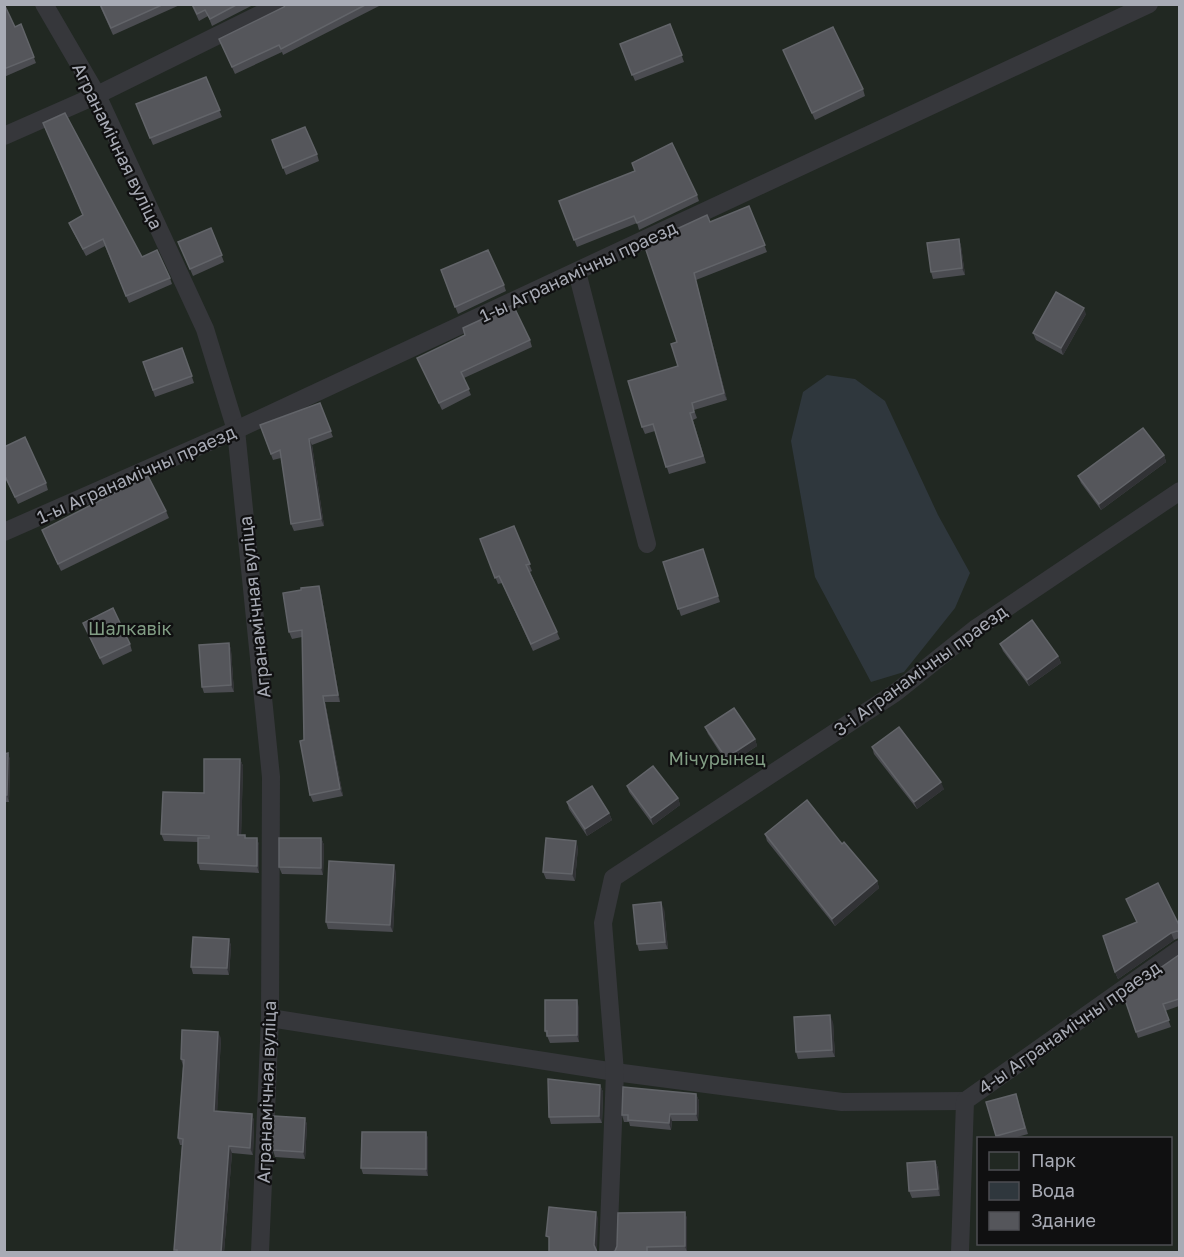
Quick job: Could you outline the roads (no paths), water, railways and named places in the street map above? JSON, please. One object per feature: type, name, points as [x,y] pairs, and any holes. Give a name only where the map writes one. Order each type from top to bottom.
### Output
[{"type":"lane","name":"Агранамічная вуліца","points":[[44,4],[97,95],[205,329],[236,430],[271,777],[270,1018],[260,1252]]},
{"type":"lane","points":[[4,136],[97,95],[281,4]]},
{"type":"lane","name":"1-ы Агранамічны праезд","points":[[4,532],[236,430],[1149,4]]},
{"type":"lane","points":[[576,272],[647,544]]},
{"type":"lane","name":"3-і Агранамічны праезд","points":[[608,1252],[615,1072],[603,923],[613,878],[895,693],[975,629],[1179,491]]},
{"type":"lane","name":"4-ы Агранамічны праезд","points":[[960,1252],[965,1101],[1179,949]]},
{"type":"lane","points":[[270,1018],[615,1072],[842,1102],[965,1101]]},
{"type":"water","points":[[827,375],[855,379],[885,401],[938,515],[970,573],[955,608],[904,672],[871,682],[815,577],[791,441],[803,392]]},
{"type":"park label","name":"Шалкавік","points":[[130,628]]},
{"type":"park label","name":"Мічурынец","points":[[717,758]]}]
